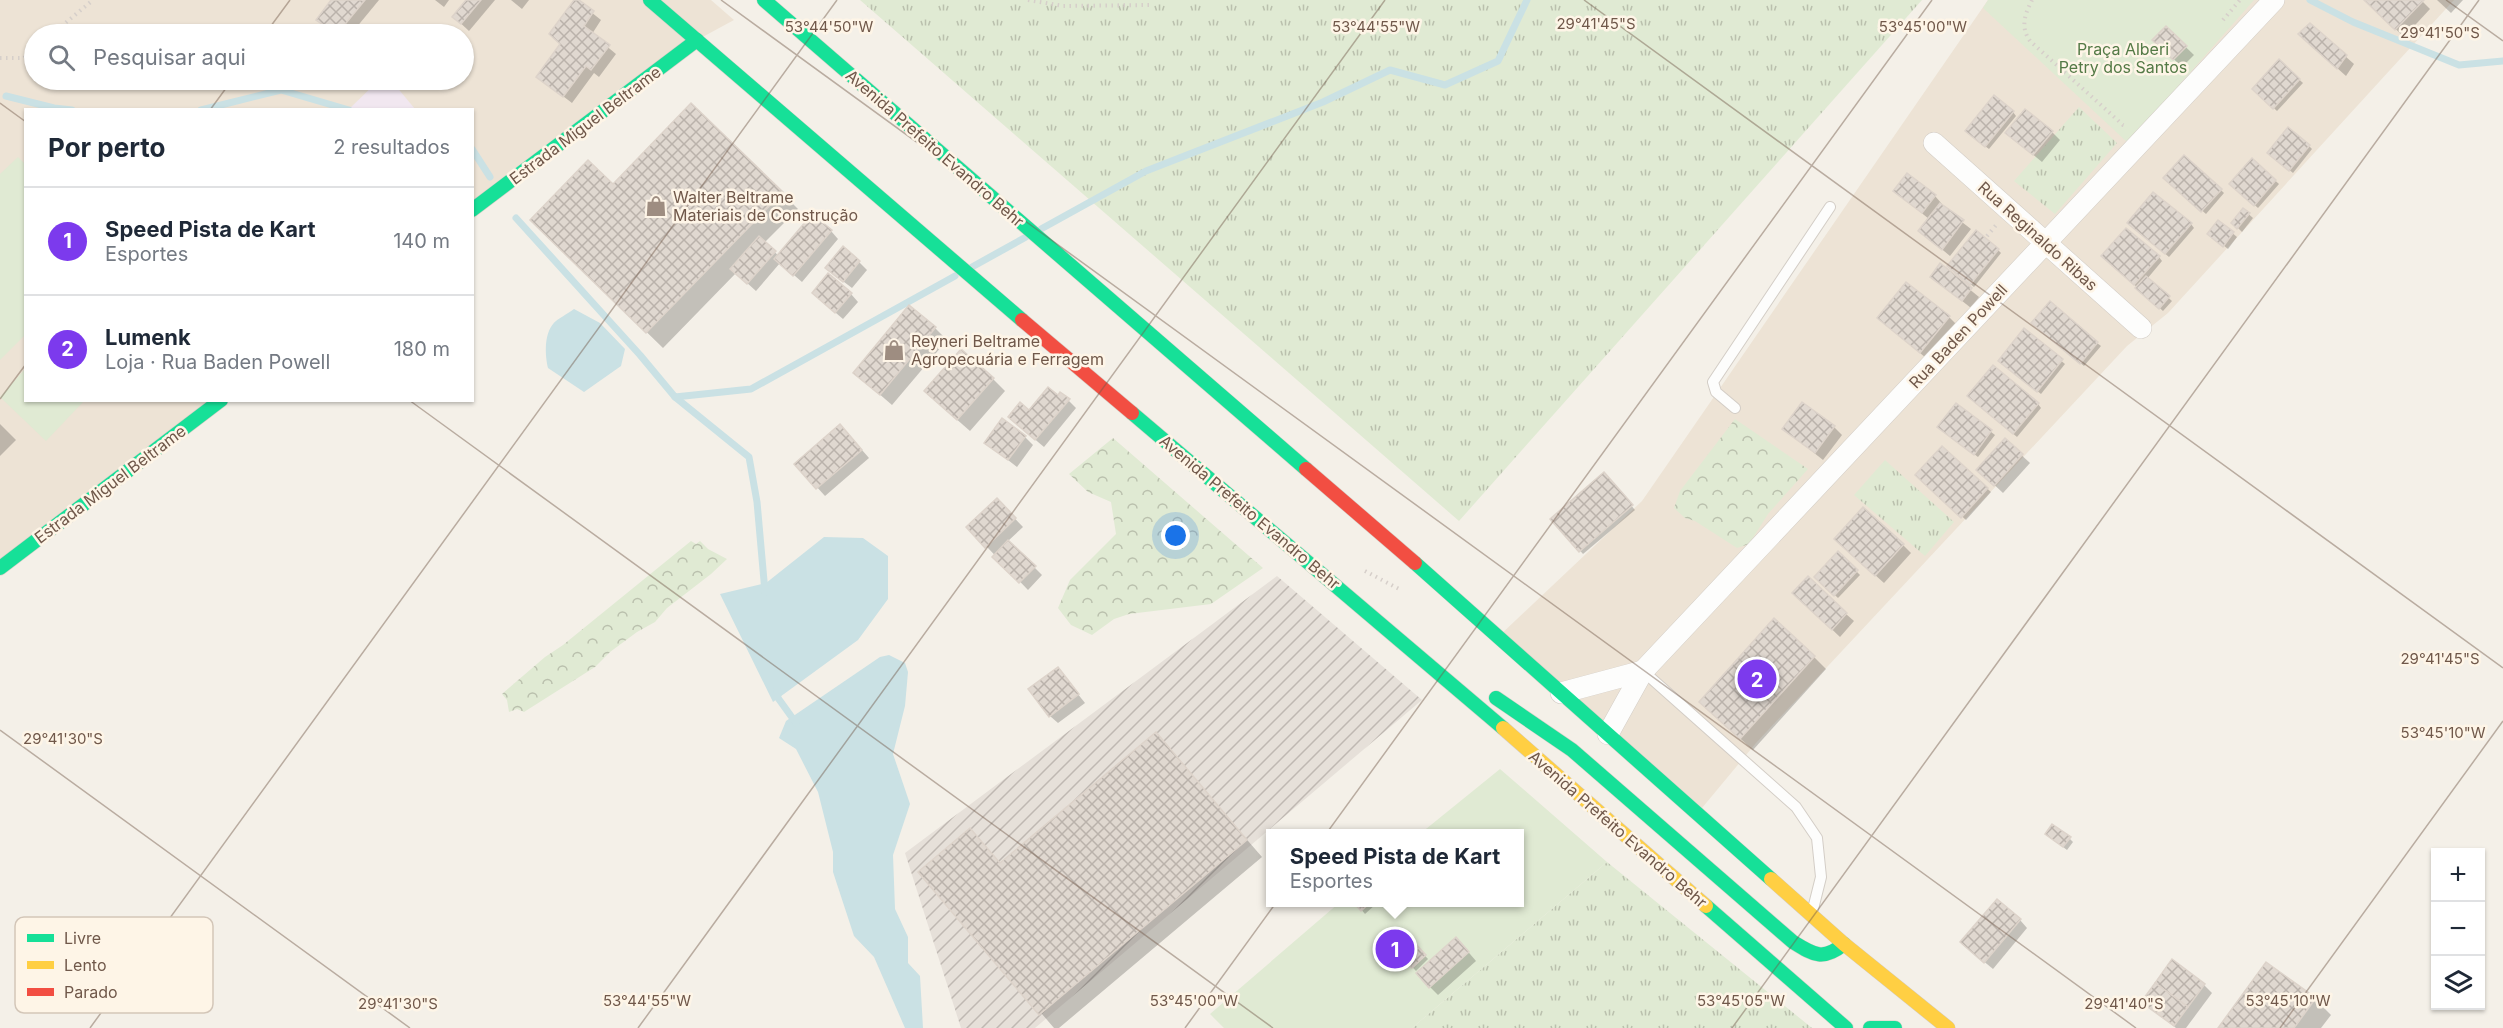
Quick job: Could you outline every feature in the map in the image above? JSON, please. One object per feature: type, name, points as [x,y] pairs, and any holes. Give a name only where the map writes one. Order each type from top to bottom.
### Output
[{"type":"main road","name":"Avenida Prefeito Evandro Behr","points":[[650,0],[942,253],[1421,656],[1846,1028]]},
{"type":"main road","name":"Avenida Prefeito Evandro Behr","points":[[764,0],[1608,734],[1844,944],[1948,1028]]},
{"type":"main road","name":"Estrada Miguel Beltrame","points":[[474,208],[697,40]]},
{"type":"main road","name":"Estrada Miguel Beltrame","points":[[0,568],[218,402]]},
{"type":"main road","points":[[1421,656],[1476,686],[1572,750],[1793,942],[1815,956],[1832,955],[1844,944]]},
{"type":"main road","points":[[1870,1028],[1895,1028]]},
{"type":"street","name":"Rua Baden Powell","points":[[1608,734],[1643,671],[2274,0]]},
{"type":"street","name":"Rua Reginaldo Ribas","points":[[1934,143],[2141,328]]},
{"type":"street","points":[[1561,693],[1643,671]]},
{"type":"lane","points":[[1735,408],[1716,392],[1713,382],[1830,207]]},
{"type":"lane","points":[[1643,671],[1796,807],[1817,838],[1821,878],[1811,915]]},
{"type":"path","points":[[64,24],[93,0]]},
{"type":"path","points":[[1028,0],[1063,6],[1152,5]]},
{"type":"path","points":[[2032,0],[2025,14],[2025,33],[2030,41],[2123,125],[2132,126]]},
{"type":"path","points":[[2217,27],[2240,0]]},
{"type":"path","points":[[0,58],[24,58]]},
{"type":"path","points":[[1356,567],[1408,593]]},
{"type":"shaded area","points":[[0,0],[711,0],[734,20],[697,40],[474,209],[474,108],[24,108],[24,402],[220,402],[0,568]]},
{"type":"shaded area","points":[[1988,0],[2454,0],[2168,313],[2127,346],[1756,743],[1697,814],[1498,637],[1642,501]]},
{"type":"shaded area","points":[[369,90],[399,90],[414,108],[350,108]]},
{"type":"shaded area","points":[[1277,576],[1422,700],[1270,829],[1266,829],[1266,832],[1035,1028],[961,1028],[905,853]]},
{"type":"green space","points":[[860,0],[1922,0],[1459,521]]},
{"type":"green space","name":"Praça Alberi Petry dos Santos","points":[[1988,0],[2254,0],[2128,143],[1983,8]]},
{"type":"green space","points":[[2079,107],[2117,143],[2055,214],[2014,181]]},
{"type":"green space","points":[[18,157],[24,163],[24,336],[0,360],[0,174]]},
{"type":"green space","points":[[24,370],[24,402],[83,402],[46,441],[0,397]]},
{"type":"green space","points":[[1735,419],[1808,469],[1768,514],[1749,544],[1737,548],[1695,521],[1685,518],[1674,508],[1680,491]]},
{"type":"green space","points":[[1113,438],[1263,568],[1211,604],[1129,614],[1114,619],[1092,635],[1071,625],[1058,608],[1070,580],[1116,534],[1111,502],[1088,492],[1069,474]]},
{"type":"green space","points":[[1885,460],[1954,522],[1925,556],[1854,495]]},
{"type":"green space","points":[[691,541],[696,544],[700,541],[708,549],[727,559],[667,608],[655,622],[610,652],[595,667],[524,712],[517,709],[509,712],[507,700],[502,694]]},
{"type":"green space","points":[[1500,769],[1607,862],[1412,1028],[1224,1028],[1210,1014],[1334,907],[1524,907],[1524,829],[1426,829]]},
{"type":"green space","points":[[1607,862],[1812,1028],[1412,1028]]},
{"type":"water","points":[[574,309],[600,323],[625,349],[621,366],[584,392],[548,368],[546,357],[550,329],[553,324]]},
{"type":"water","points":[[824,537],[863,538],[888,556],[888,599],[858,640],[773,702],[720,594],[766,583]]},
{"type":"water","points":[[889,655],[905,663],[908,672],[905,706],[893,754],[910,804],[893,855],[895,909],[908,937],[908,963],[920,976],[923,1028],[905,1028],[874,957],[854,936],[833,872],[833,852],[818,792],[796,749],[779,738],[786,721],[880,657]]},
{"type":"building","points":[[331,0],[365,0],[345,24],[322,24],[316,20]]},
{"type":"building","points":[[466,0],[481,0],[461,24],[452,17]]},
{"type":"building","points":[[574,0],[579,0],[594,11],[584,26],[610,45],[591,70],[586,66],[563,97],[536,77],[560,44],[549,34]]},
{"type":"building","points":[[2364,0],[2424,0],[2395,30]]},
{"type":"building","points":[[2310,23],[2347,55],[2337,69],[2298,34]]},
{"type":"building","points":[[2166,26],[2187,46],[2173,60],[2152,40]]},
{"type":"building","points":[[2279,59],[2300,79],[2273,109],[2252,89]]},
{"type":"building","points":[[1994,95],[2014,111],[1985,147],[1965,131]]},
{"type":"building","name":"Walter Beltrame Materiais de Construção","points":[[691,103],[783,192],[646,333],[530,220],[588,160],[613,184]]},
{"type":"building","points":[[2025,109],[2053,131],[2033,155],[2005,133]]},
{"type":"building","points":[[2288,127],[2310,145],[2289,171],[2267,153]]},
{"type":"building","points":[[2184,155],[2222,189],[2201,212],[2163,178]]},
{"type":"building","points":[[2252,158],[2276,180],[2254,206],[2229,184]]},
{"type":"building","points":[[1907,173],[1936,195],[1922,213],[1893,191]]},
{"type":"building","points":[[2153,192],[2192,223],[2165,254],[2127,223]]},
{"type":"building","points":[[1940,203],[1964,220],[1942,250],[1918,231]]},
{"type":"building","points":[[2243,208],[2250,213],[2237,229],[2231,223]]},
{"type":"building","points":[[812,214],[832,230],[793,276],[774,259]]},
{"type":"building","points":[[2218,220],[2234,232],[2223,247],[2207,234]]},
{"type":"building","points":[[2126,228],[2160,256],[2134,285],[2101,256]]},
{"type":"building","points":[[1976,230],[1999,249],[1970,285],[1947,266]]},
{"type":"building","points":[[759,236],[776,251],[747,284],[730,269]]},
{"type":"building","points":[[843,246],[860,261],[843,282],[825,268]]},
{"type":"building","points":[[1940,263],[1972,288],[1962,301],[1930,277]]},
{"type":"building","points":[[828,273],[852,293],[835,313],[812,293]]},
{"type":"building","points":[[2146,276],[2170,296],[2159,309],[2135,288]]},
{"type":"building","points":[[1906,282],[1950,316],[1920,353],[1877,318]]},
{"type":"building","points":[[2050,301],[2098,342],[2080,364],[2031,323]]},
{"type":"building","name":"Reyneri Beltrame Agropecuária e Ferragem","points":[[909,305],[936,327],[880,395],[853,373]]},
{"type":"building","points":[[2024,328],[2063,359],[2037,392],[1998,361]]},
{"type":"building","points":[[961,349],[994,378],[957,420],[924,391]]},
{"type":"building","points":[[1993,365],[2039,403],[2013,434],[1967,396]]},
{"type":"building","points":[[1048,387],[1058,395],[1060,392],[1070,399],[1035,440],[1008,417],[1020,402],[1029,410]]},
{"type":"building","points":[[1802,402],[1835,426],[1815,453],[1782,429]]},
{"type":"building","points":[[1956,403],[1992,430],[1974,455],[1937,427]]},
{"type":"building","points":[[1002,418],[1026,436],[1008,460],[984,443]]},
{"type":"building","points":[[840,424],[862,450],[816,489],[794,464]]},
{"type":"building","points":[[2005,438],[2023,454],[1994,486],[1976,470]]},
{"type":"building","points":[[1942,446],[1988,488],[1961,518],[1915,475]]},
{"type":"building","points":[[1604,472],[1633,505],[1579,552],[1550,519]]},
{"type":"building","points":[[997,498],[1016,518],[985,548],[966,527]]},
{"type":"building","points":[[1863,507],[1904,544],[1875,576],[1834,539]]},
{"type":"building","points":[[1008,540],[1036,566],[1019,583],[992,557]]},
{"type":"building","points":[[1838,551],[1858,570],[1834,596],[1814,577]]},
{"type":"building","points":[[1808,576],[1847,613],[1832,630],[1792,593]]},
{"type":"building","points":[[1774,618],[1815,656],[1740,739],[1699,702]]},
{"type":"building","points":[[1058,667],[1079,694],[1049,717],[1028,689]]},
{"type":"building","points":[[1156,732],[1247,840],[1039,1015],[918,872],[970,828],[1000,863]]},
{"type":"building","points":[[2052,824],[2071,837],[2063,847],[2045,834]]},
{"type":"building","points":[[1997,899],[2021,919],[1984,963],[1960,942]]},
{"type":"building","points":[[1456,937],[1469,952],[1429,988],[1416,973]]},
{"type":"building","points":[[1412,940],[1426,955],[1412,968],[1398,954]]},
{"type":"building","points":[[2172,959],[2205,984],[2188,1007],[2155,983]]},
{"type":"building","points":[[2266,962],[2316,998],[2294,1028],[2218,1028]]},
{"type":"building","points":[[2155,983],[2188,1007],[2174,1026],[2141,1002]]},
{"type":"waterway","points":[[1041,229],[1146,171],[1323,102],[1390,70],[1445,85],[1498,61],[1527,0]]},
{"type":"waterway","points":[[2310,0],[2353,22],[2459,65],[2503,61]]},
{"type":"waterway","points":[[209,108],[281,90]]},
{"type":"waterway","points":[[281,90],[342,108]]},
{"type":"waterway","points":[[6,96],[54,108]]},
{"type":"waterway","points":[[474,152],[490,177]]},
{"type":"waterway","points":[[516,218],[675,397],[751,389],[955,276]]},
{"type":"waterway","points":[[972,267],[1026,237]]},
{"type":"waterway","points":[[675,397],[749,457],[757,502],[765,592]]},
{"type":"waterway","points":[[777,689],[778,698],[796,723]]},
{"type":"traffic: fast","points":[[650,0],[1022,320]]},
{"type":"traffic: fast","points":[[764,0],[1306,469]]},
{"type":"traffic: fast","points":[[474,208],[697,40]]},
{"type":"traffic: fast","points":[[0,568],[218,402]]},
{"type":"traffic: fast","points":[[1132,413],[1503,728]]},
{"type":"traffic: fast","points":[[1415,563],[1771,879]]},
{"type":"traffic: fast","points":[[1496,698],[1572,750],[1793,942],[1818,954],[1830,953],[1844,944]]},
{"type":"traffic: fast","points":[[1706,906],[1846,1028]]},
{"type":"traffic: fast","points":[[1870,1028],[1895,1028]]},
{"type":"traffic: slow","points":[[1503,728],[1706,906]]},
{"type":"traffic: slow","points":[[1771,879],[1844,944],[1948,1028]]},
{"type":"traffic: jam","points":[[1022,320],[1132,413]]},
{"type":"traffic: jam","points":[[1306,469],[1415,563]]},
{"type":"place","name":"Walter Beltrame Materiais de Construção","points":[[656,206]]},
{"type":"place","name":"Reyneri Beltrame Agropecuária e Ferragem","points":[[894,350]]},
{"type":"place","name":"Lumenk","points":[[1757,679]]},
{"type":"place","name":"Speed Pista de Kart","points":[[1395,949]]}]
